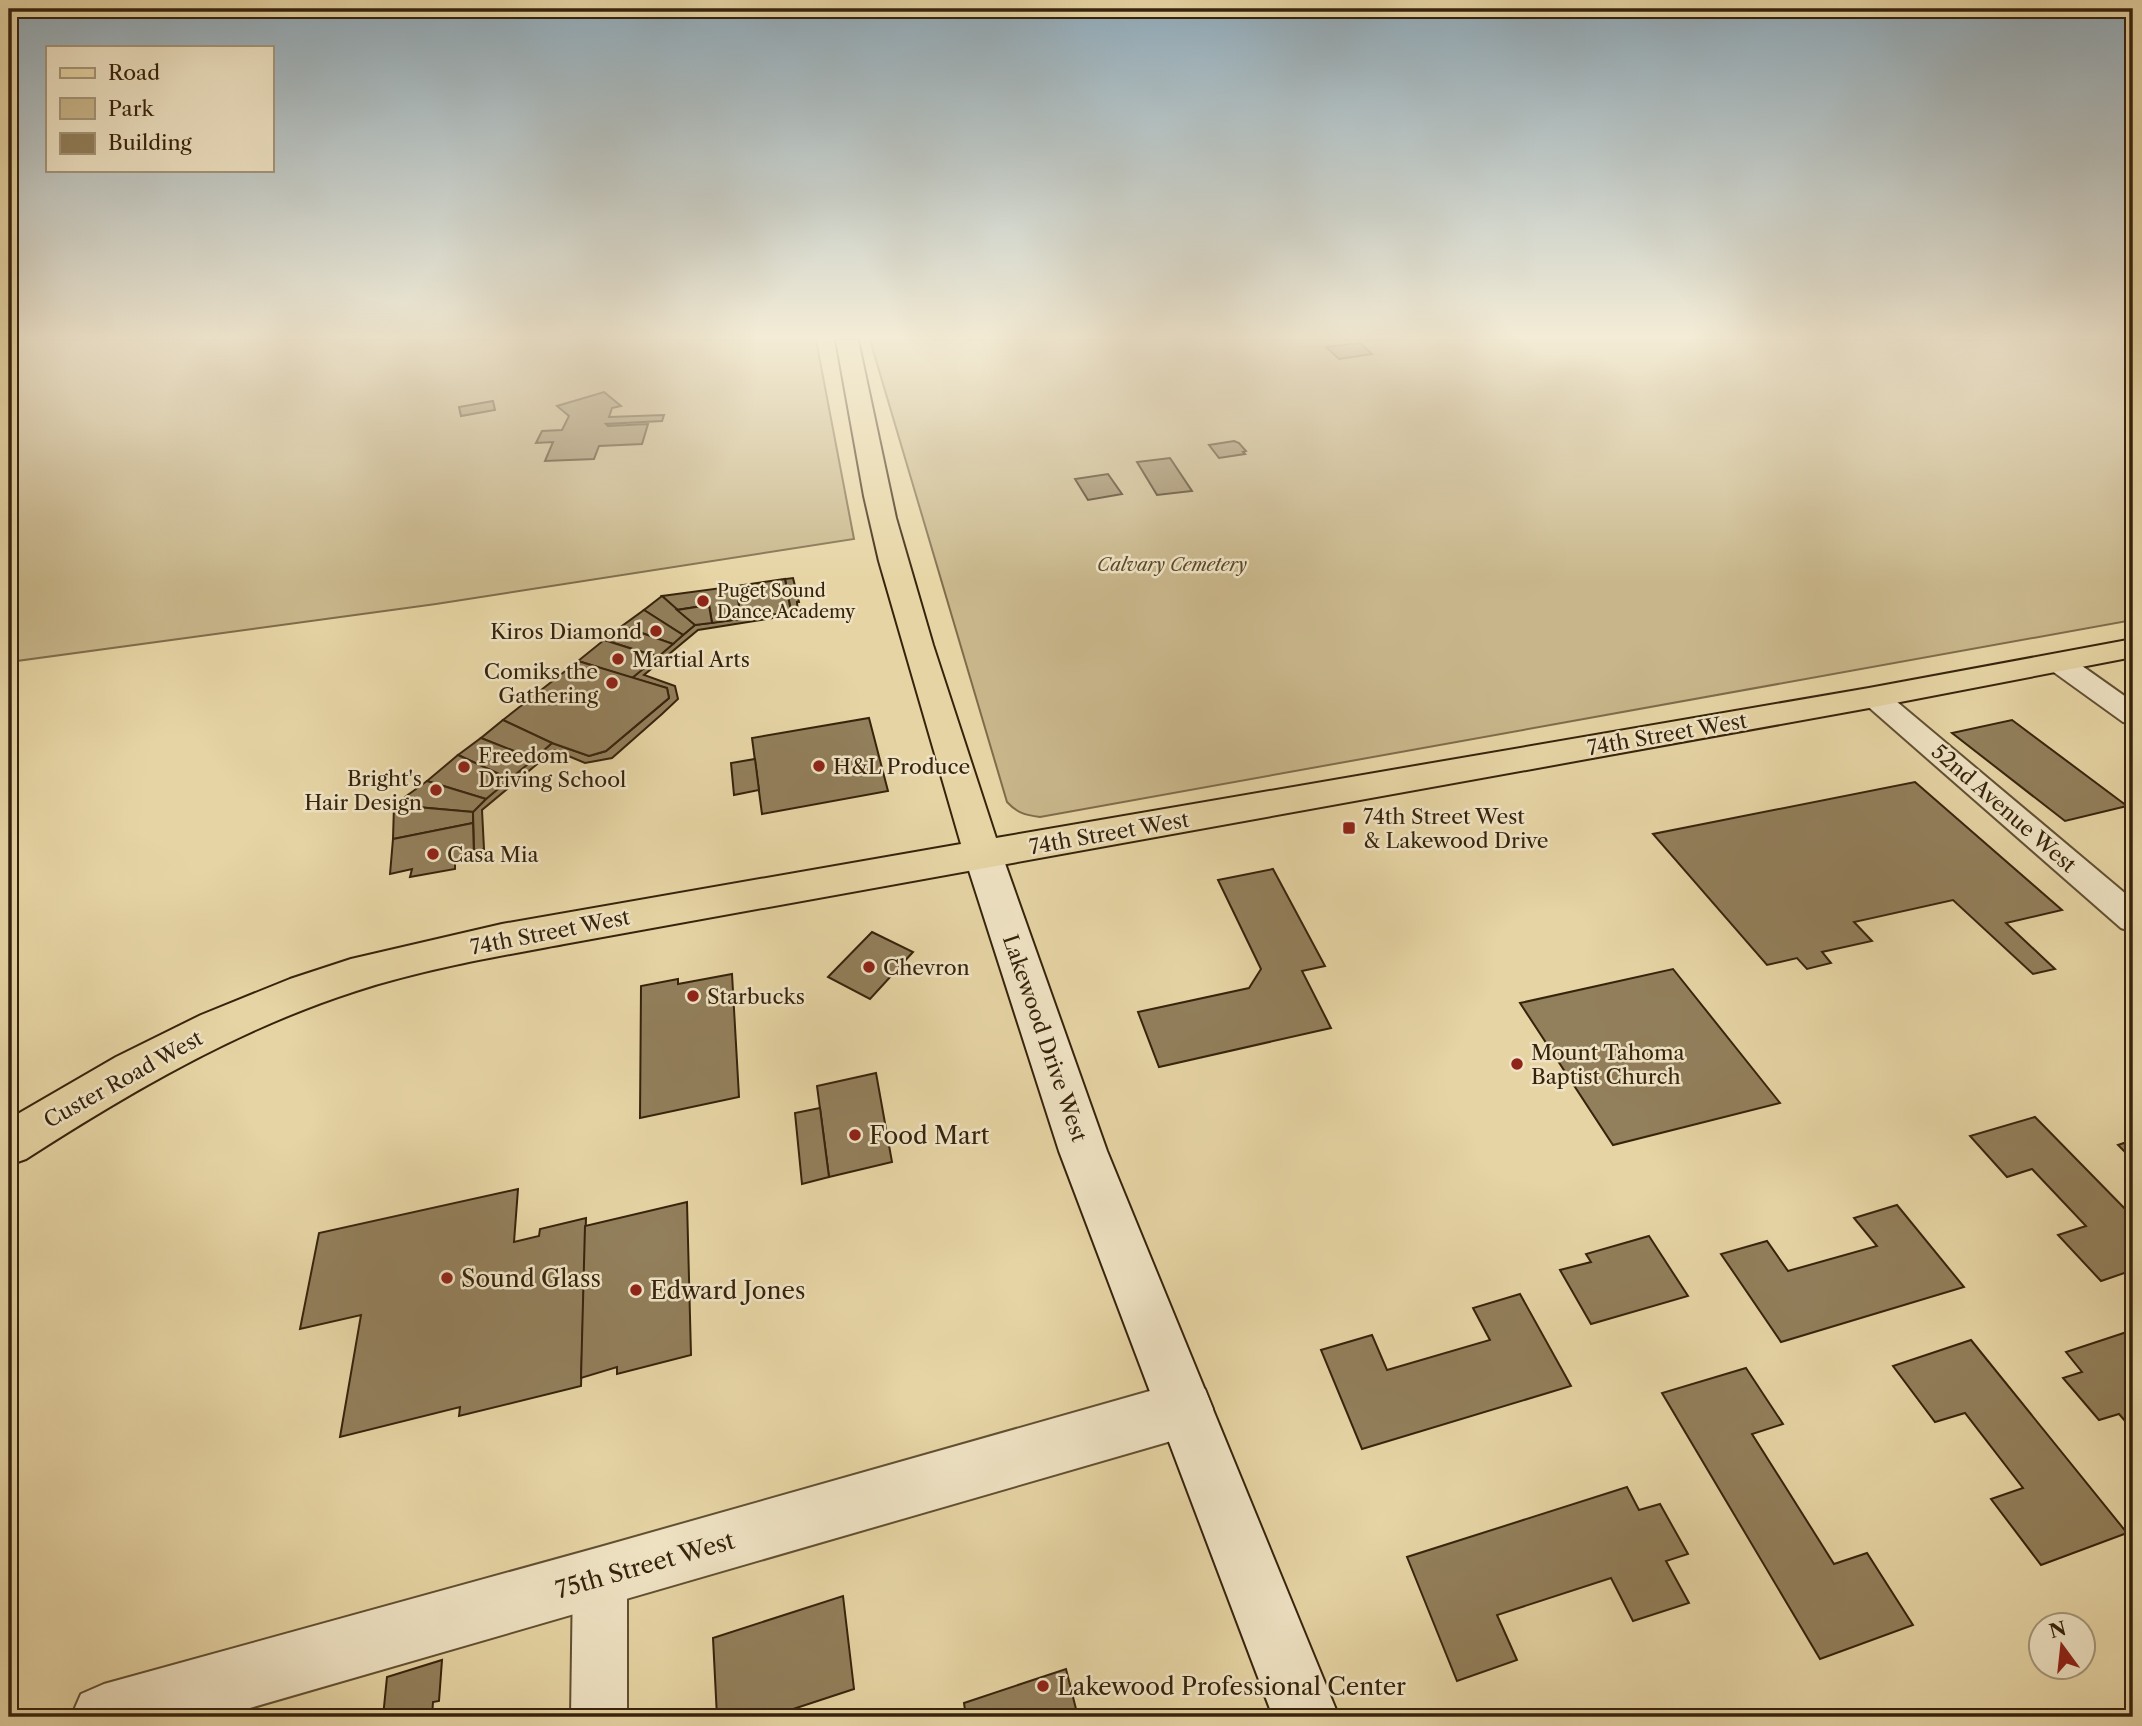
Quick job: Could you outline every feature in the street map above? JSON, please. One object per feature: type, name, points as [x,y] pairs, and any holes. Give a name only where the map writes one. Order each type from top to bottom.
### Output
[{"type":"main road","name":"Lakewood Drive West","points":[[863,421],[881,512],[929,687],[1083,1151],[1306,1717]]},
{"type":"main road","name":"74th Street West","points":[[239,1018],[351,976],[446,952],[559,929],[1874,697],[2133,648]]},
{"type":"main road","name":"Custer Road West","points":[[9,1144],[79,1099],[145,1062],[239,1018]]},
{"type":"main road","name":"75th Street West","points":[[104,1717],[600,1578],[1185,1409]]},
{"type":"street","points":[[2058,662],[2133,715]]},
{"type":"street","name":"52nd Avenue West","points":[[1874,697],[2133,919]]},
{"type":"street","points":[[599,1717],[600,1578]]},
{"type":"green space","points":[[9,421],[831,421],[854,539],[436,604],[9,662]]},
{"type":"green space","name":"Calvary Cemetery","points":[[894,421],[2133,421],[2133,620],[1040,817],[1018,811],[1007,802]]},
{"type":"building","points":[[567,421],[662,421],[606,424],[648,424],[642,444],[599,446],[594,459],[545,461],[553,442],[536,443],[542,431],[562,430]]},
{"type":"building","points":[[1234,441],[1246,451],[1243,452],[1245,454],[1219,458],[1209,445]]},
{"type":"building","points":[[1170,458],[1192,491],[1157,495],[1137,462]]},
{"type":"building","points":[[1108,474],[1122,494],[1088,500],[1075,479]]},
{"type":"building","points":[[793,578],[799,602],[798,614],[698,630],[644,675],[675,686],[678,699],[612,758],[585,763],[554,750],[482,810],[484,849],[474,850],[473,812],[486,799],[552,743],[589,756],[606,751],[669,698],[667,688],[632,678],[695,625],[791,612],[785,579]]},
{"type":"building","points":[[785,579],[791,612],[741,619],[736,586]]},
{"type":"building","name":"Puget Sound Dance Academy","points":[[736,586],[741,619],[712,623],[709,605],[677,610],[662,596]]},
{"type":"building","points":[[662,596],[695,625],[683,635],[644,610]]},
{"type":"building","points":[[709,605],[712,623],[695,625],[677,610]]},
{"type":"building","name":"Kiros Diamond","points":[[644,610],[683,635],[673,644],[622,626]]},
{"type":"building","points":[[622,626],[673,644],[658,657],[604,640]]},
{"type":"building","name":"Martial Arts","points":[[604,640],[658,657],[632,678],[578,661]]},
{"type":"building","points":[[578,661],[667,688],[669,698],[606,751],[589,756],[552,743],[503,720]]},
{"type":"building","name":"H&L Produce","points":[[869,718],[888,791],[762,814],[752,738]]},
{"type":"building","points":[[503,720],[552,743],[534,759],[481,738]]},
{"type":"building","points":[[2012,720],[2127,806],[2065,821],[1952,733]]},
{"type":"building","points":[[481,738],[534,759],[510,779],[458,755]]},
{"type":"building","name":"Freedom Driving School","points":[[458,755],[510,779],[486,799],[427,781]]},
{"type":"building","points":[[755,759],[759,790],[734,795],[731,763]]},
{"type":"building","name":"Bright's Hair Design","points":[[427,781],[486,799],[473,812],[394,805]]},
{"type":"building","points":[[1915,782],[2062,910],[2006,923],[2055,969],[2033,974],[1953,900],[1854,922],[1872,941],[1822,952],[1831,963],[1807,969],[1797,958],[1767,965],[1653,834]]},
{"type":"building","points":[[394,805],[473,812],[473,823],[393,839]]},
{"type":"building","name":"Casa Mia","points":[[473,823],[474,857],[455,860],[455,869],[410,877],[412,869],[390,874],[393,839]]},
{"type":"building","points":[[1273,869],[1325,966],[1302,971],[1331,1028],[1159,1067],[1138,1012],[1249,988],[1261,969],[1218,880]]},
{"type":"building","name":"Chevron","points":[[872,932],[913,952],[870,999],[828,977]]},
{"type":"building","points":[[1673,969],[1780,1103],[1613,1145],[1520,1003]]},
{"type":"building","points":[[732,974],[739,1097],[640,1118],[641,986],[678,979],[678,984]]},
{"type":"building","name":"Food Mart","points":[[876,1073],[892,1162],[829,1177],[817,1086]]},
{"type":"building","points":[[820,1108],[829,1177],[802,1184],[795,1113]]},
{"type":"building","points":[[2035,1117],[2133,1217],[2133,1270],[2101,1281],[2058,1235],[2086,1226],[2032,1169],[2007,1177],[1970,1136]]},
{"type":"building","points":[[2133,1140],[2133,1160],[2118,1145]]},
{"type":"building","name":"Sound Glass","points":[[518,1189],[514,1242],[539,1236],[540,1229],[586,1218],[581,1386],[459,1416],[460,1407],[340,1437],[361,1315],[300,1329],[319,1233]]},
{"type":"building","name":"Edward Jones","points":[[687,1202],[691,1355],[617,1374],[617,1367],[581,1378],[585,1226]]},
{"type":"building","points":[[1897,1205],[1964,1287],[1781,1342],[1721,1254],[1767,1241],[1788,1271],[1877,1246],[1854,1218]]},
{"type":"building","points":[[1649,1236],[1688,1296],[1591,1324],[1560,1270],[1591,1262],[1586,1254]]},
{"type":"building","points":[[1520,1294],[1571,1386],[1362,1449],[1321,1350],[1372,1335],[1387,1370],[1490,1340],[1473,1308]]},
{"type":"building","points":[[2133,1330],[2133,1430],[2119,1414],[2099,1420],[2063,1378],[2082,1372],[2066,1352]]},
{"type":"building","points":[[1971,1340],[2127,1533],[2041,1565],[1991,1499],[2023,1488],[1965,1413],[1935,1422],[1893,1366]]},
{"type":"building","points":[[1746,1368],[1783,1424],[1752,1434],[1834,1564],[1867,1553],[1913,1625],[1820,1659],[1662,1393]]},
{"type":"building","points":[[1627,1487],[1639,1510],[1660,1504],[1688,1554],[1666,1561],[1689,1603],[1633,1621],[1611,1578],[1497,1615],[1517,1660],[1457,1681],[1407,1557]]},
{"type":"building","points":[[843,1596],[854,1689],[769,1717],[717,1717],[713,1638]]},
{"type":"building","points":[[442,1660],[439,1701],[433,1702],[432,1717],[383,1717],[387,1677]]},
{"type":"building","name":"Lakewood Professional Center","points":[[1066,1669],[1078,1717],[966,1717],[964,1703]]},
{"type":"place","name":"Puget Sound Dance Academy","points":[[703,601]]},
{"type":"place","name":"Kiros Diamond","points":[[656,631]]},
{"type":"place","name":"Martial Arts","points":[[618,659]]},
{"type":"place","name":"Comiks the Gathering","points":[[612,683]]},
{"type":"place","name":"H&L Produce","points":[[819,766]]},
{"type":"place","name":"Freedom Driving School","points":[[464,767]]},
{"type":"place","name":"Bright's Hair Design","points":[[436,790]]},
{"type":"place","name":"74th Street West & Lakewood Drive","points":[[1349,828]]},
{"type":"place","name":"Casa Mia","points":[[433,854]]},
{"type":"place","name":"Chevron","points":[[869,967]]},
{"type":"place","name":"Starbucks","points":[[693,996]]},
{"type":"place","name":"Mount Tahoma Baptist Church","points":[[1517,1064]]},
{"type":"place","name":"Food Mart","points":[[855,1135]]},
{"type":"place","name":"Sound Glass","points":[[447,1278]]},
{"type":"place","name":"Edward Jones","points":[[636,1290]]},
{"type":"place","name":"Lakewood Professional Center","points":[[1043,1686]]}]
